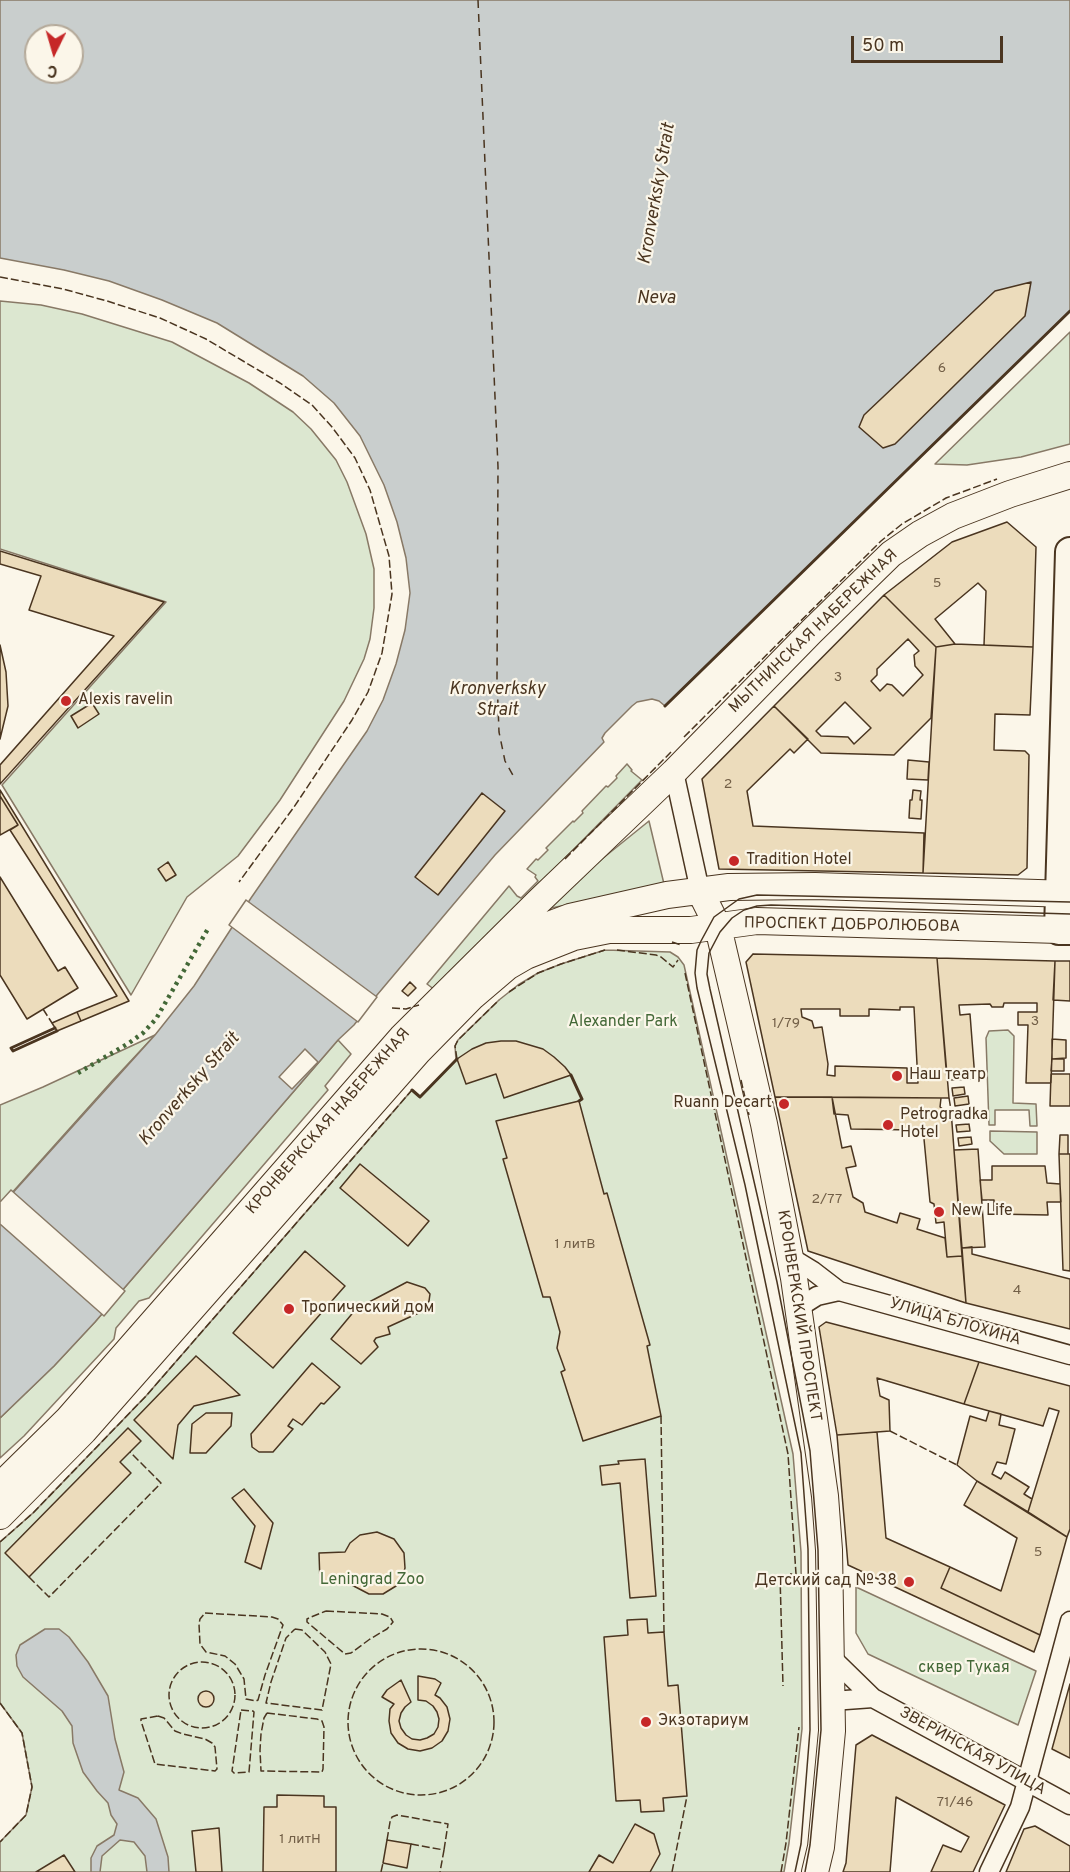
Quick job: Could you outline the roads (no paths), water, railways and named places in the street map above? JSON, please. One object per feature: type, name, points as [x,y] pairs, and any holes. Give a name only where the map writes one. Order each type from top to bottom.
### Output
[{"type":"main road","name":"МЫТНИНСКАЯ НАБЕРЕЖНАЯ","points":[[674,772],[891,554],[920,534],[953,516],[1010,494],[1070,475]]},
{"type":"main road","points":[[1064,930],[1070,552]]},
{"type":"main road","name":"КРОНВЕРКСКАЯ НАБЕРЕЖНАЯ","points":[[0,1486],[68,1419],[373,1069],[485,954],[674,772]]},
{"type":"main road","points":[[485,954],[517,937],[570,917],[668,895],[700,891],[757,886],[815,886],[1065,893]]},
{"type":"main road","name":"КРОНВЕРКСКИЙ ПРОСПЕКТ","points":[[700,891],[718,927],[764,1124],[790,1257],[825,1496],[829,1550],[832,1731],[821,1847],[815,1872]]},
{"type":"main road","name":"ПРОСПЕКТ ДОБРОЛЮБОВА","points":[[473,996],[507,967],[517,962],[574,937],[609,930],[691,930],[757,921],[1064,930]]},
{"type":"main road","name":"КРОНВЕРКСКАЯ НАБЕРЕЖНАЯ","points":[[0,1516],[84,1431],[389,1083],[473,996]]},
{"type":"street","name":"КРОНВЕРКСКИЙ ПРОСПЕКТ","points":[[674,772],[700,891]]},
{"type":"street","name":"УЛИЦА БЛОХИНА","points":[[790,1257],[839,1290],[1070,1355]]},
{"type":"street","points":[[798,1308],[817,1296],[839,1290]]},
{"type":"street","points":[[989,1872],[1020,1807],[1070,1621]]},
{"type":"street","name":"ЗВЕРИНСКАЯ УЛИЦА","points":[[832,1658],[873,1698],[1070,1805]]},
{"type":"street","points":[[832,1701],[873,1698]]},
{"type":"water","name":"Neva","points":[[0,0],[1070,0],[1070,311],[665,706],[652,699],[637,702],[605,733],[602,738],[604,742],[495,855],[354,1025],[338,1040],[95,1322],[54,1366],[0,1418],[0,1207],[155,1035],[194,986],[251,898],[367,731],[383,700],[396,664],[405,630],[410,593],[406,558],[384,485],[360,436],[334,403],[303,376],[217,323],[109,281],[0,258]]},
{"type":"water","points":[[45,1629],[59,1629],[69,1637],[88,1662],[108,1696],[115,1739],[124,1772],[119,1790],[138,1798],[156,1819],[168,1857],[169,1872],[147,1872],[145,1856],[134,1842],[120,1840],[102,1856],[100,1872],[91,1872],[91,1858],[97,1846],[114,1835],[117,1824],[111,1815],[108,1803],[83,1772],[73,1743],[72,1726],[62,1711],[23,1677],[17,1666],[16,1655],[20,1645]]},
{"type":"tram line","points":[[795,1872],[801,1844],[810,1730],[808,1549],[801,1453],[745,1185],[697,988],[695,973],[697,950],[714,917],[739,899],[757,895],[1070,902]]},
{"type":"tram line","points":[[805,1872],[810,1845],[821,1730],[818,1550],[810,1451],[777,1282],[710,989],[707,974],[709,953],[720,932],[732,918],[744,910],[757,906],[1070,914]]},
{"type":"place","name":"Alexis ravelin","points":[[66,701]]},
{"type":"place","name":"Tradition Hotel","points":[[734,861]]},
{"type":"place","name":"Наш театр","points":[[897,1076]]},
{"type":"place","name":"Ruann Decart","points":[[784,1104]]},
{"type":"place","name":"Petrogradka Hotel","points":[[888,1125]]},
{"type":"place","name":"New Life","points":[[939,1212]]},
{"type":"place","name":"Тропический дом","points":[[289,1309]]},
{"type":"place","name":"Детский сад № 38","points":[[909,1582]]},
{"type":"place","name":"Экзотариум","points":[[646,1722]]},
{"type":"water label","name":"Kronverksky Strait","points":[[658,194]]},
{"type":"water label","name":"Kronverksky Strait","points":[[497,700]]},
{"type":"water label","name":"Kronverksky Strait","points":[[190,1090]]},
{"type":"park label","name":"Alexander Park","points":[[623,1023]]},
{"type":"park label","name":"Leningrad Zoo","points":[[372,1581]]},
{"type":"park label","name":"сквер Тукая","points":[[964,1669]]}]
